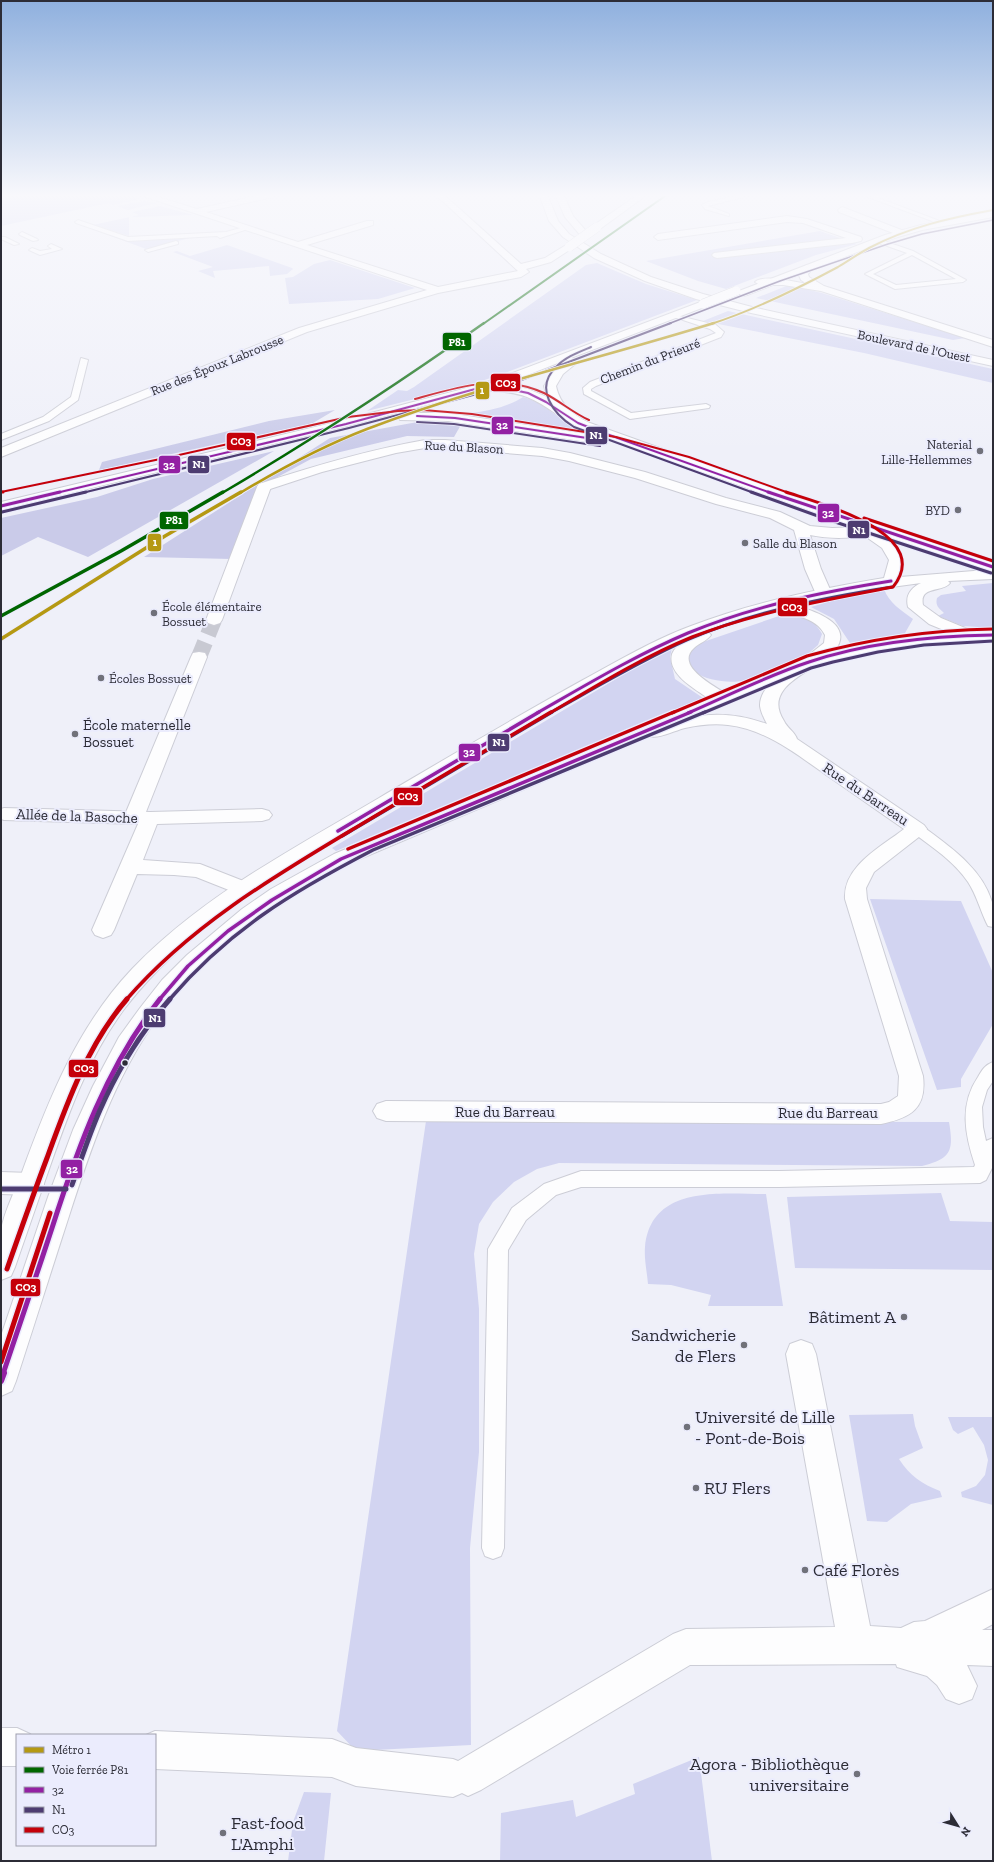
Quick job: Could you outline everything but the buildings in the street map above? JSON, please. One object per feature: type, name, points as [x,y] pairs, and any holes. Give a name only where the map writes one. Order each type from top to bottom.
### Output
[{"type":"main road","points":[[409,281],[437,290]]},
{"type":"main road","name":"Rue des Époux Labrousse","points":[[1,454],[285,337],[350,315],[437,290],[486,281]]},
{"type":"main road","name":"Boulevard de l'Ouest","points":[[653,281],[761,313],[993,363]]},
{"type":"main road","name":"Boulevard de l'Ouest","points":[[679,281],[750,302],[993,355]]},
{"type":"main road","points":[[740,292],[763,281]]},
{"type":"main road","points":[[808,281],[816,286],[833,293],[993,344]]},
{"type":"main road","points":[[760,282],[773,282],[833,293]]},
{"type":"main road","points":[[1,498],[269,442],[346,424],[474,389],[501,381],[740,292],[773,282]]},
{"type":"main road","points":[[346,424],[456,402],[505,387],[574,361],[678,316]]},
{"type":"main road","name":"Rue du Blason","points":[[562,411],[552,396],[550,386],[559,372],[574,361]]},
{"type":"main road","name":"Rue du Blason","points":[[474,389],[491,386],[505,387],[534,396],[586,426],[831,514],[993,567]]},
{"type":"main road","points":[[456,402],[474,389]]},
{"type":"main road","name":"Rue du Blason","points":[[456,402],[457,408],[464,414],[490,423]]},
{"type":"main road","name":"Rue du Blason","points":[[371,420],[424,416],[448,417],[604,441],[683,461]]},
{"type":"main road","name":"Rue du Blason","points":[[214,620],[264,487],[317,469],[396,449],[425,444],[445,444],[542,452],[584,460],[781,517],[793,522],[801,528],[832,532],[866,531]]},
{"type":"main road","points":[[1,506],[193,459]]},
{"type":"main road","name":"Rue du Blason","points":[[831,514],[866,531],[882,541],[893,553],[896,565],[891,581]]},
{"type":"main road","points":[[801,528],[813,569],[824,594]]},
{"type":"main road","points":[[1,1268],[70,1080],[106,1017],[128,989],[165,950],[200,920],[244,889],[541,710],[643,654],[703,627],[766,607],[891,581],[948,576],[993,575]]},
{"type":"main road","points":[[971,635],[927,616],[916,607],[914,596],[917,592],[928,586],[993,575]]},
{"type":"main road","points":[[891,581],[901,604],[913,615],[945,629],[971,635]]},
{"type":"main road","points":[[766,607],[780,607],[803,612],[820,620],[826,625],[833,637],[831,644],[822,653],[809,662]]},
{"type":"main road","name":"Rue du Barreau","points":[[386,1111],[881,1114],[893,1112],[904,1106],[909,1101],[913,1087],[911,1076],[856,899],[855,888],[866,868],[917,829],[798,747],[722,699],[684,671],[679,664],[680,653],[688,644],[732,621],[766,607]]},
{"type":"main road","points":[[1,1380],[66,1183],[96,1104],[129,1043],[145,1018],[183,974],[228,930],[276,895],[341,858],[809,662],[853,649],[893,641],[936,636],[993,635]]},
{"type":"main road","points":[[142,817],[199,657]]},
{"type":"main road","name":"Rue du Barreau","points":[[798,747],[776,724],[769,709],[769,700],[774,687],[809,662]]},
{"type":"main road","name":"Rue du Barreau","points":[[565,764],[675,724],[708,718],[746,722],[773,732]]},
{"type":"main road","name":"Allée de la Basoche","points":[[4,814],[142,817],[262,815]]},
{"type":"main road","name":"Allée de la Basoche","points":[[103,930],[130,866],[142,817]]},
{"type":"main road","points":[[130,866],[200,871],[244,889]]},
{"type":"main road","points":[[1,1182],[31,1184],[66,1183]]},
{"type":"main road","points":[[801,1354],[856,1645]]},
{"type":"main road","points":[[856,1645],[927,1639],[992,1606]]},
{"type":"main road","points":[[856,1645],[922,1656],[937,1661],[954,1674],[959,1686]]},
{"type":"main road","points":[[156,1750],[332,1758],[356,1767],[461,1778],[686,1647],[856,1645],[993,1648]]},
{"type":"main road","points":[[1,1747],[16,1747]]},
{"type":"lane","points":[[882,281],[895,287],[954,281]]},
{"type":"lane","name":"Chemin du Prieuré","points":[[678,316],[713,327],[720,332],[718,335],[593,384],[586,388],[587,392],[630,416],[706,406]]},
{"type":"lane","points":[[1,437],[46,419],[75,398],[84,360]]},
{"type":"lane","points":[[917,829],[954,858],[971,876],[979,887],[993,922]]},
{"type":"lane","points":[[984,1165],[975,1134],[974,1114],[978,1091],[993,1069]]},
{"type":"lane","points":[[492,1548],[498,1249],[519,1214],[550,1189],[581,1179],[980,1175],[993,1145]]},
{"type":"shaded area","points":[[285,281],[393,281],[415,288],[378,299],[289,304]]},
{"type":"shaded area","points":[[564,281],[639,281],[697,300],[467,386],[367,411],[398,390],[407,391]]},
{"type":"shaded area","points":[[698,281],[747,281],[726,289]]},
{"type":"shaded area","points":[[789,285],[822,293],[965,338],[953,340],[756,298]]},
{"type":"shaded area","points":[[728,311],[993,369],[993,383],[864,353],[703,321]]},
{"type":"shaded area","points":[[523,397],[539,404],[572,425],[598,435],[596,437],[488,420],[470,413],[498,408]]},
{"type":"shaded area","points":[[335,410],[313,423],[99,470],[102,462],[269,421]]},
{"type":"shaded area","points":[[423,421],[462,423],[454,437],[407,436],[311,459],[261,486],[232,559],[144,557],[330,438]]},
{"type":"shaded area","points":[[274,451],[88,557],[38,537],[1,556],[1,518],[97,497],[153,479]]},
{"type":"shaded area","points":[[993,583],[993,628],[963,626],[938,616],[944,613],[938,607],[937,603],[937,598],[941,595],[966,591],[962,586]]},
{"type":"shaded area","points":[[884,589],[892,602],[913,619],[905,633],[850,643],[834,619],[811,607],[862,592]]},
{"type":"shaded area","points":[[790,615],[801,617],[813,622],[822,634],[818,645],[809,653],[762,674],[746,680],[734,682],[706,678],[695,672],[688,662],[687,655],[694,646],[700,643],[779,616]]},
{"type":"shaded area","points":[[672,648],[670,657],[675,679],[703,698],[336,851],[332,848],[636,667]]},
{"type":"shaded area","points":[[870,899],[961,901],[993,973],[993,1024],[961,1079],[961,1087],[937,1090]]},
{"type":"shaded area","points":[[426,1121],[949,1122],[951,1140],[950,1147],[945,1157],[922,1166],[559,1163],[537,1169],[514,1182],[493,1202],[479,1224],[474,1254],[479,1309],[479,1452],[470,1548],[471,1745],[356,1751],[337,1731]]},
{"type":"shaded area","points":[[729,1193],[766,1194],[783,1306],[708,1306],[711,1295],[671,1285],[648,1284],[645,1247],[650,1227],[660,1212],[674,1203],[691,1197]]},
{"type":"shaded area","points":[[941,1193],[950,1221],[993,1222],[993,1270],[795,1268],[787,1197]]},
{"type":"shaded area","points":[[913,1414],[915,1426],[923,1448],[899,1459],[917,1479],[940,1491],[942,1497],[911,1504],[887,1522],[867,1521],[849,1415]]},
{"type":"shaded area","points":[[948,1417],[993,1417],[993,1505],[962,1497],[961,1492],[976,1486],[985,1475],[988,1460],[984,1445],[973,1427],[958,1434],[953,1430]]},
{"type":"shaded area","points":[[699,1757],[712,1861],[500,1861],[501,1813],[573,1800],[576,1817],[635,1794],[633,1784]]},
{"type":"shaded area","points":[[304,1792],[331,1793],[324,1861],[288,1861],[293,1822]]},
{"type":"tunnel","points":[[199,657],[214,620]]},
{"type":"metro line","name":"1","points":[[1,639],[165,536],[251,486],[333,443],[366,429],[442,402],[713,323],[769,302],[810,281]]},
{"type":"rail line","name":"P81","points":[[1,616],[121,551],[290,453],[404,379],[544,281]]},
{"type":"transit line","name":"N1","points":[[2,512],[349,428],[503,387],[780,281]]},
{"type":"transit line","name":"N1","points":[[591,347],[573,355],[556,366],[546,381],[545,390],[550,405],[559,416],[574,427],[829,520],[991,573]]},
{"type":"transit line","name":"CO3","points":[[415,399],[480,383],[511,383],[527,386],[544,393],[589,420]]},
{"type":"transit line","name":"32","points":[[1,506],[193,459],[346,424],[479,388],[499,387],[528,393],[546,402],[578,423],[601,432],[831,514],[993,567]]},
{"type":"transit line","name":"CO3","points":[[1,492],[226,445],[348,417],[398,411],[447,411],[603,434],[650,445],[689,457],[839,510],[866,522],[890,539],[898,550],[902,563],[900,575],[893,587],[797,606],[750,618],[691,638],[652,656],[526,727],[383,811],[264,883],[213,919],[189,938],[143,980],[123,1004],[98,1041],[87,1060],[60,1122],[7,1269]]},
{"type":"transit line","name":"32","points":[[417,416],[455,418],[587,438]]},
{"type":"transit line","name":"N1","points":[[417,422],[454,424],[600,446]]},
{"type":"transit line","name":"CO3","points":[[864,518],[993,561]]},
{"type":"transit line","name":"32","points":[[338,831],[519,723],[671,640],[726,619],[772,605],[843,589],[891,581]]},
{"type":"transit line","name":"N1","points":[[342,836],[459,766],[624,671],[672,647],[705,633],[774,611],[844,595],[892,587]]},
{"type":"transit line","name":"CO3","points":[[348,849],[807,656],[853,644],[899,636],[969,629],[993,629]]},
{"type":"transit line","name":"32","points":[[1,1381],[74,1163],[99,1100],[114,1070],[130,1041],[170,986],[188,966],[228,931],[272,900],[341,859],[809,662],[855,650],[900,642],[970,635],[993,635]]},
{"type":"transit line","name":"N1","points":[[72,1185],[94,1123],[111,1087],[135,1045],[162,1008],[190,975],[221,946],[255,919],[291,894],[373,850],[811,668],[856,656],[901,648],[970,641],[993,641]]},
{"type":"transit line","name":"N1","points":[[1,1189],[66,1189]]},
{"type":"transit line","name":"CO3","points":[[1,1362],[50,1213]]},
{"type":"place","name":"Naterial Lille-Hellemmes","points":[[980,451]]},
{"type":"place","name":"BYD","points":[[958,510]]},
{"type":"place","name":"Salle du Blason","points":[[745,543]]},
{"type":"place","name":"École élémentaire Bossuet","points":[[154,613]]},
{"type":"place","name":"Écoles Bossuet","points":[[101,678]]},
{"type":"place","name":"École maternelle Bossuet","points":[[75,734]]},
{"type":"place","name":"Bâtiment A","points":[[904,1317]]},
{"type":"place","name":"Sandwicherie de Flers","points":[[744,1345]]},
{"type":"place","name":"Université de Lille - Pont-de-Bois","points":[[687,1427]]},
{"type":"place","name":"RU Flers","points":[[696,1488]]},
{"type":"place","name":"Café Florès","points":[[805,1570]]},
{"type":"place","name":"Agora - Bibliothèque universitaire","points":[[857,1774]]},
{"type":"place","name":"Fast-food L'Amphi","points":[[223,1833]]}]
